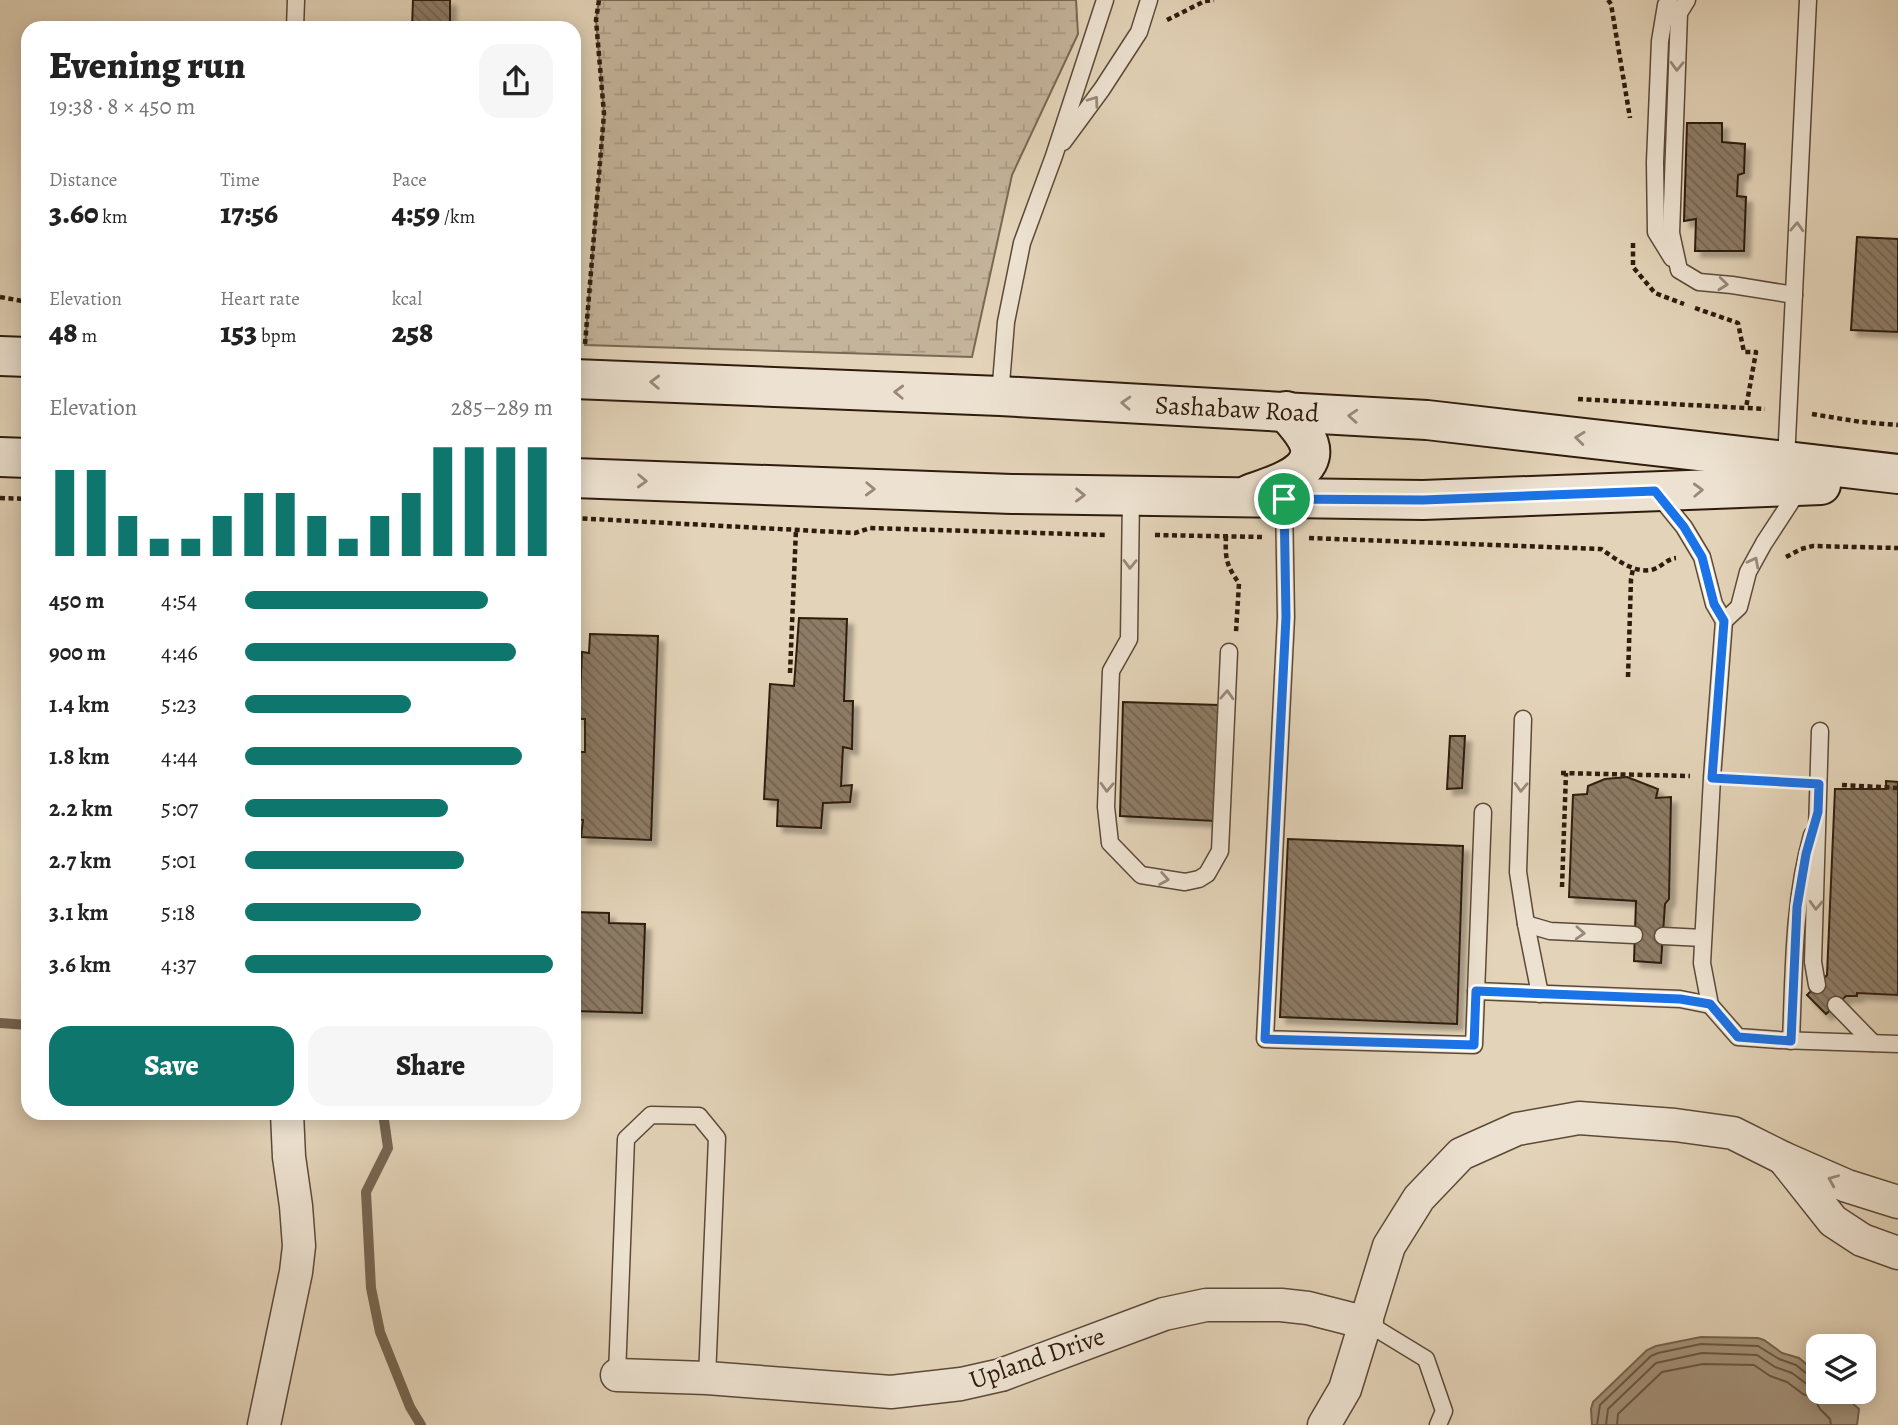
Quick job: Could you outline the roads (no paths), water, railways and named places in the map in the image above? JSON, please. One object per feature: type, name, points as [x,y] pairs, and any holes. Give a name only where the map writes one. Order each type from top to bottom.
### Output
[{"type":"main road","points":[[0,356],[21,357]]},
{"type":"main road","name":"Sashabaw Road","points":[[581,362],[1000,396],[1427,421],[1794,473],[1898,481]]},
{"type":"main road","points":[[1238,498],[1285,481],[1306,464],[1310,450],[1308,444],[1286,411]]},
{"type":"main road","name":"Sashabaw Road","points":[[581,478],[1012,494],[1423,500],[1655,491],[1794,473],[1898,474]]},
{"type":"street","points":[[1324,1425],[1345,1389],[1390,1246],[1419,1198],[1461,1154],[1517,1129],[1578,1118],[1675,1125],[1733,1133],[1847,1186],[1898,1202]]},
{"type":"street","points":[[264,1425],[299,1246],[288,1120]]},
{"type":"street","points":[[1783,1158],[1833,1221],[1862,1240],[1898,1253]]},
{"type":"street","name":"Upland Drive","points":[[617,1375],[706,1378],[891,1392],[961,1384],[1001,1375],[1164,1314],[1206,1305],[1281,1305],[1308,1308],[1367,1323]]},
{"type":"lane","points":[[295,21],[296,0]]},
{"type":"lane","points":[[1000,396],[1006,322],[1021,243],[1054,156],[1105,0]]},
{"type":"lane","points":[[1054,156],[1139,32],[1149,0]]},
{"type":"lane","points":[[1669,0],[1660,41],[1655,162],[1656,232],[1679,270],[1699,282],[1794,295]]},
{"type":"lane","points":[[1679,270],[1671,233],[1671,219],[1679,13],[1687,0]]},
{"type":"lane","points":[[1724,621],[1739,607],[1748,572],[1794,473],[1789,410],[1808,0]]},
{"type":"lane","points":[[1655,491],[1684,527],[1702,557],[1714,604],[1724,621],[1702,963],[1710,1004],[1738,1037],[1898,1044]]},
{"type":"lane","points":[[1131,496],[1129,639],[1111,671],[1106,807],[1110,843],[1141,874],[1185,882],[1199,879],[1207,874],[1220,851],[1229,652]]},
{"type":"lane","points":[[1284,499],[1286,617],[1265,1039],[1474,1045],[1483,812]]},
{"type":"lane","points":[[1523,719],[1518,872],[1540,994]]},
{"type":"lane","points":[[1816,985],[1813,962],[1820,731]]},
{"type":"lane","points":[[1791,1041],[1797,907],[1806,854],[1818,812]]},
{"type":"lane","points":[[1526,924],[1550,931],[1634,935]]},
{"type":"lane","points":[[1663,936],[1703,938]]},
{"type":"lane","points":[[1476,991],[1680,999],[1710,1004]]},
{"type":"lane","points":[[1836,1005],[1873,1043]]},
{"type":"lane","points":[[617,1375],[626,1139],[651,1115],[699,1116],[717,1138],[706,1378]]},
{"type":"lane","points":[[1367,1323],[1426,1359],[1444,1411],[1438,1425]]},
{"type":"water","points":[[1701,1337],[1764,1340],[1782,1353],[1799,1358],[1806,1364],[1806,1404],[1853,1404],[1859,1409],[1857,1425],[1592,1425],[1593,1402],[1647,1350]]},
{"type":"waterway","points":[[0,1023],[21,1024]]},
{"type":"waterway","points":[[384,1120],[388,1148],[366,1192],[371,1288],[380,1332],[410,1407],[421,1425]]}]
